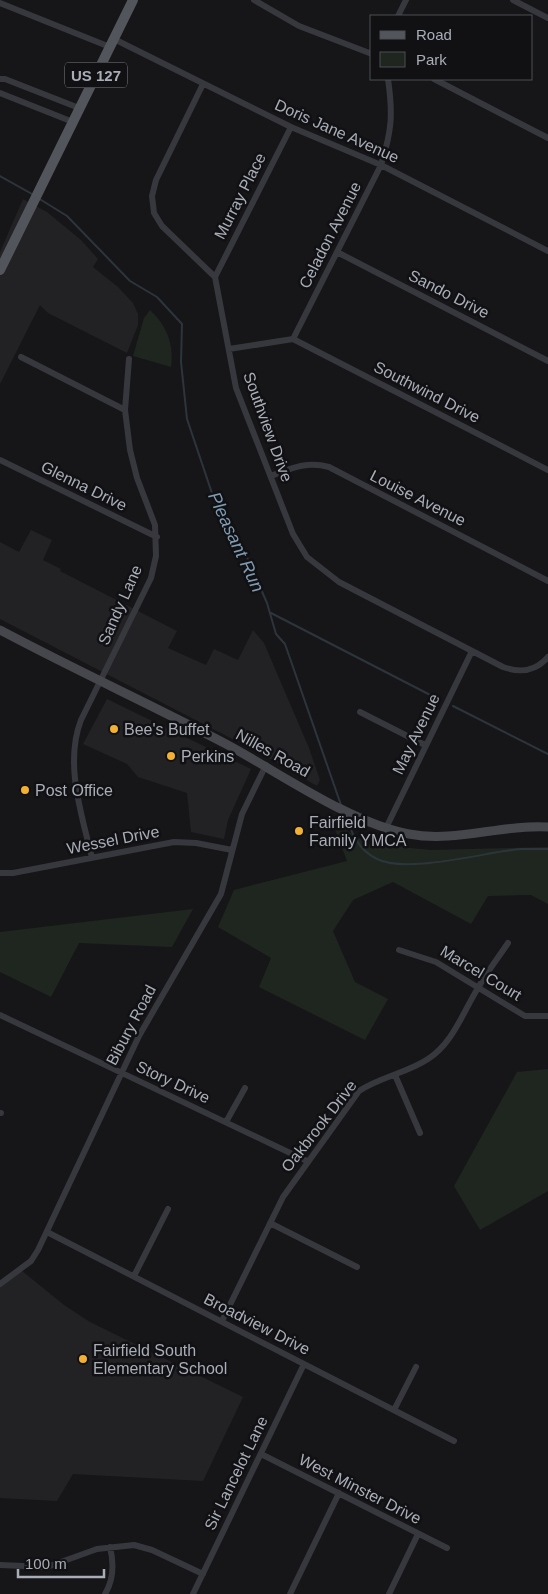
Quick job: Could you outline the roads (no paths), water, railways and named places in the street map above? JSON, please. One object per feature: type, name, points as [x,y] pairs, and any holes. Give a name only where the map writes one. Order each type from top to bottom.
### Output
[{"type":"main road","name":"US 127","points":[[0,270],[133,0]]},
{"type":"street","points":[[254,0],[299,26],[370,53]]},
{"type":"street","points":[[398,15],[406,0]]},
{"type":"street","points":[[513,0],[548,18]]},
{"type":"street","name":"Doris Jane Avenue","points":[[0,3],[112,43],[203,84],[291,127],[381,165],[548,251]]},
{"type":"street","points":[[0,79],[6,79],[80,108]]},
{"type":"street","name":"Celadon Avenue","points":[[293,339],[381,165],[390,137],[392,111],[388,80]]},
{"type":"street","points":[[436,80],[548,138]]},
{"type":"street","points":[[203,84],[156,180],[152,196],[154,213],[162,226],[215,278]]},
{"type":"street","points":[[0,93],[73,122]]},
{"type":"street","name":"Murray Place","points":[[215,278],[291,127]]},
{"type":"street","name":"Sando Drive","points":[[337,252],[548,361]]},
{"type":"street","name":"Southview Drive","points":[[215,278],[236,388],[297,540],[308,557],[321,570],[339,582],[472,651],[516,671],[530,670],[541,665],[548,658]]},
{"type":"street","points":[[229,350],[293,339]]},
{"type":"street","name":"Southwind Drive","points":[[293,339],[548,470]]},
{"type":"street","points":[[20,357],[125,410]]},
{"type":"street","name":"Sandy Lane","points":[[92,858],[76,779],[74,750],[78,727],[150,578],[156,556],[157,537],[155,525],[137,478],[130,450],[125,410],[129,359]]},
{"type":"street","name":"Glenna Drive","points":[[0,460],[157,537]]},
{"type":"street","name":"Louise Avenue","points":[[271,476],[303,464],[318,464],[329,467],[548,581]]},
{"type":"street","name":"Nilles Road","points":[[0,630],[266,765],[366,820],[386,828],[422,836],[442,836],[512,827],[548,827]]},
{"type":"street","name":"May Avenue","points":[[386,828],[472,651]]},
{"type":"street","points":[[360,712],[425,745]]},
{"type":"street","name":"Bibury Road","points":[[0,1284],[31,1261],[48,1232],[139,1036],[221,894],[242,814],[266,765]]},
{"type":"street","name":"Wessel Drive","points":[[0,873],[13,873],[174,842],[194,842],[232,850]]},
{"type":"street","name":"Oakbrook Drive","points":[[222,1321],[283,1196],[359,1091],[369,1084],[428,1060],[446,1044],[478,988],[508,943]]},
{"type":"street","name":"Marcel Court","points":[[399,950],[427,957],[525,1016],[548,1016]]},
{"type":"street","name":"Story Drive","points":[[0,1015],[307,1161]]},
{"type":"street","points":[[395,1075],[420,1133]]},
{"type":"street","points":[[226,1122],[245,1088]]},
{"type":"street","points":[[134,1276],[168,1209]]},
{"type":"street","points":[[270,1223],[358,1267]]},
{"type":"street","name":"Broadview Drive","points":[[48,1232],[454,1441]]},
{"type":"street","name":"Sir Lancelot Lane","points":[[193,1594],[304,1364]]},
{"type":"street","points":[[394,1410],[416,1367]]},
{"type":"street","name":"West Minster Drive","points":[[261,1454],[447,1548]]},
{"type":"street","points":[[290,1594],[339,1493]]},
{"type":"street","points":[[388,1594],[418,1534]]},
{"type":"street","points":[[0,1565],[47,1567],[110,1547],[134,1545],[152,1550],[202,1574]]},
{"type":"street","points":[[105,1594],[112,1576],[113,1562],[110,1547]]},
{"type":"waterway","name":"Pleasant Run","points":[[0,176],[32,194]]},
{"type":"waterway","name":"Pleasant Run","points":[[38,198],[67,216],[130,281],[157,297],[182,324],[181,362],[187,419],[220,517],[246,555],[267,603],[276,634],[285,644],[341,805]]},
{"type":"waterway","points":[[271,613],[440,700]]},
{"type":"waterway","points":[[453,706],[548,754]]},
{"type":"waterway","name":"Pleasant Run","points":[[345,814],[360,846],[377,859],[390,863],[427,863],[521,849],[548,849]]},
{"type":"place","name":"Bee's Buffet","points":[[114,729]]},
{"type":"place","name":"Perkins","points":[[171,756]]},
{"type":"place","name":"Post Office","points":[[25,790]]},
{"type":"place","name":"Fairfield Family YMCA","points":[[299,831]]},
{"type":"place","name":"Fairfield South Elementary School","points":[[83,1359]]}]
